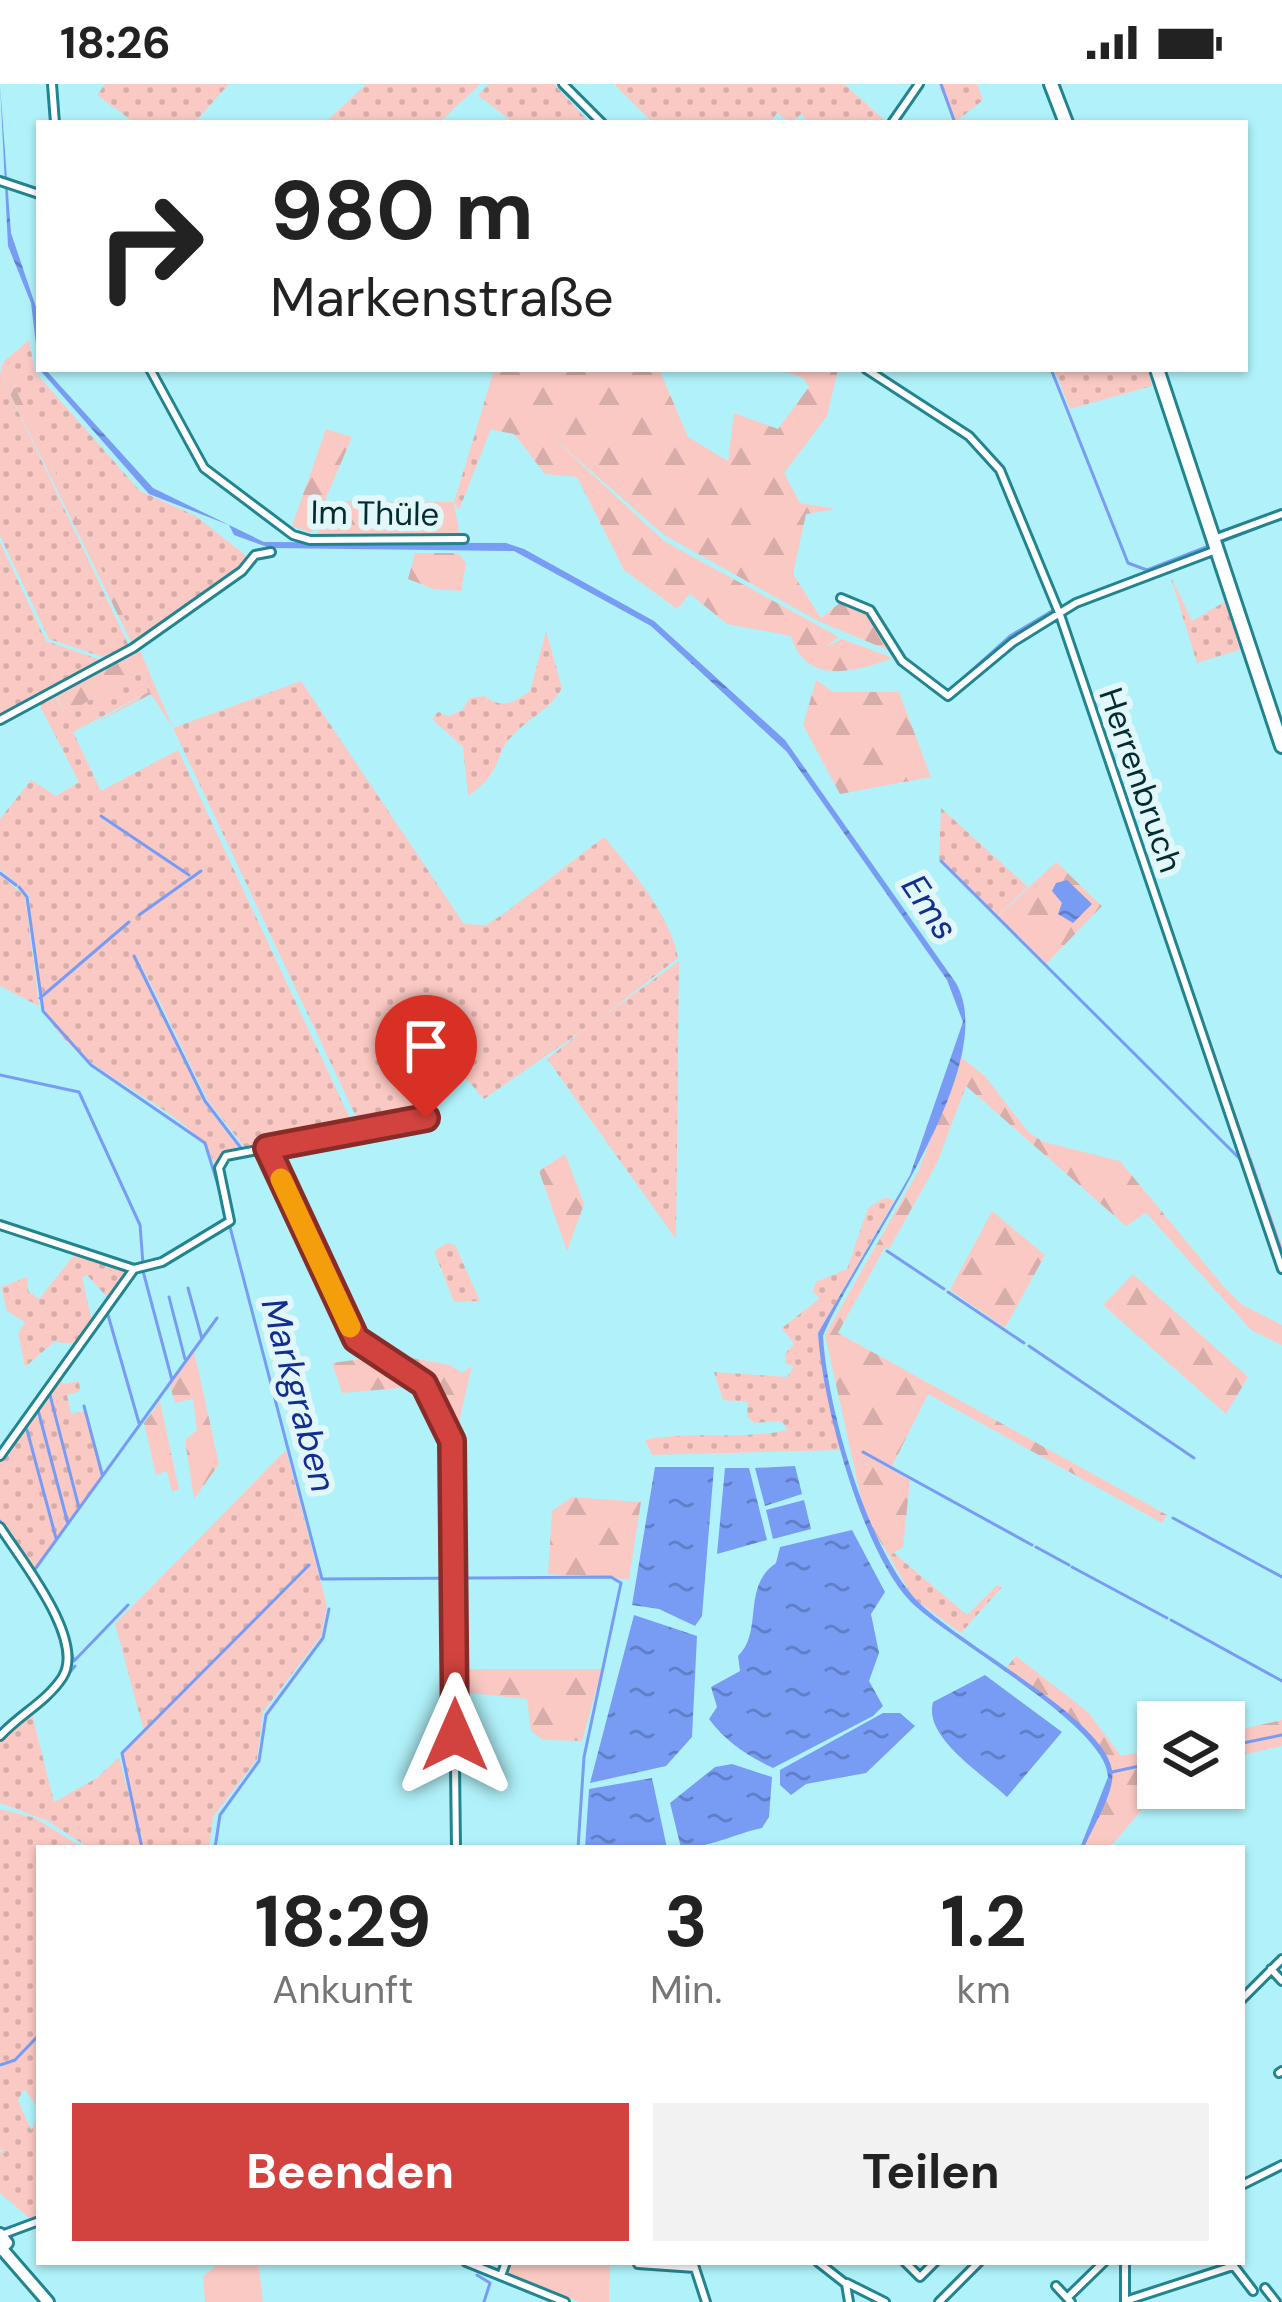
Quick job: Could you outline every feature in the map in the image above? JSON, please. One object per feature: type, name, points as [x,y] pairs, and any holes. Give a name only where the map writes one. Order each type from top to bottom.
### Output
[{"type":"main road","points":[[1051,84],[1065,120]]},
{"type":"main road","points":[[1158,372],[1282,746]]},
{"type":"main road","points":[[3,2242],[48,2302]]},
{"type":"street","points":[[52,84],[55,120]]},
{"type":"street","points":[[563,84],[599,120]]},
{"type":"street","points":[[894,120],[919,84]]},
{"type":"street","points":[[4,181],[36,193]]},
{"type":"street","name":"Im Thüle","points":[[152,372],[204,468],[293,535],[310,540],[464,539]]},
{"type":"street","name":"Herrenbruch","points":[[870,372],[988,453],[1060,615],[1282,1269]]},
{"type":"street","points":[[841,598],[870,610],[902,661],[948,696],[1013,642],[1076,603],[1282,514]]},
{"type":"street","points":[[0,720],[133,648],[242,571],[255,555],[271,552]]},
{"type":"street","points":[[0,1225],[134,1270],[161,1262],[230,1221],[221,1160],[426,1118]]},
{"type":"street","points":[[267,1148],[356,1339],[424,1384],[452,1441],[456,1845]]},
{"type":"street","points":[[0,1456],[134,1270]]},
{"type":"street","points":[[0,1527],[55,1616],[69,1651],[60,1682],[0,1736]]},
{"type":"street","points":[[1245,1996],[1282,1959]]},
{"type":"street","points":[[1271,1969],[1282,1981]]},
{"type":"street","points":[[1245,2184],[1282,2165]]},
{"type":"street","points":[[3,2242],[16,2228],[36,2222]]},
{"type":"street","points":[[474,2265],[563,2301]]},
{"type":"street","points":[[501,2276],[505,2265]]},
{"type":"street","points":[[694,2265],[706,2302]]},
{"type":"street","points":[[822,2265],[846,2284],[885,2302]]},
{"type":"street","points":[[908,2265],[920,2277],[932,2265]]},
{"type":"street","points":[[939,2302],[974,2265]]},
{"type":"street","points":[[1056,2286],[1069,2300],[1100,2265]]},
{"type":"street","points":[[1125,2265],[1125,2302],[1229,2265]]},
{"type":"street","points":[[1233,2265],[1253,2291]]},
{"type":"street","points":[[846,2284],[849,2302]]},
{"type":"street","points":[[1265,2288],[1276,2302]]},
{"type":"green space","points":[[105,84],[229,84],[197,120],[131,120],[97,95]]},
{"type":"green space","points":[[366,84],[480,84],[442,120],[328,120]]},
{"type":"green space","points":[[489,84],[554,84],[587,120],[510,120],[478,95]]},
{"type":"green space","points":[[614,84],[844,84],[885,120],[807,120],[801,114],[787,120],[777,113],[772,120],[650,120]]},
{"type":"green space","points":[[939,84],[977,84],[983,100],[953,120]]},
{"type":"green space","points":[[29,340],[35,372],[140,491],[196,516],[250,559],[135,640],[3,362]]},
{"type":"green space","points":[[3,362],[135,640],[145,637],[133,646],[0,373]]},
{"type":"green space","points":[[493,372],[660,372],[688,437],[728,461],[734,413],[778,429],[809,387],[803,378],[786,372],[837,372],[827,416],[784,473],[800,503],[836,509],[806,514],[793,574],[821,618],[842,601],[869,611],[895,653],[818,621],[664,535],[550,435],[664,541],[839,637],[824,648],[842,639],[893,658],[832,671],[807,662],[791,636],[727,624],[690,594],[677,609],[624,570],[577,477],[545,474],[514,434],[477,427]]},
{"type":"green space","points":[[1055,372],[1149,372],[1152,386],[1070,409]]},
{"type":"green space","points":[[0,373],[129,646],[106,658],[49,639],[0,536]]},
{"type":"green space","points":[[477,427],[491,429],[459,510],[454,502]]},
{"type":"green space","points":[[326,429],[352,437],[311,533],[292,526]]},
{"type":"green space","points":[[329,501],[454,502],[460,537],[316,538]]},
{"type":"green space","points":[[0,542],[46,641],[101,660],[0,715]]},
{"type":"green space","points":[[415,553],[458,553],[466,563],[461,591],[434,589],[408,579]]},
{"type":"green space","points":[[1170,575],[1192,621],[1226,601],[1242,649],[1197,663]]},
{"type":"green space","points":[[1065,622],[1282,1245],[1282,1268]]},
{"type":"green space","points":[[546,631],[562,688],[507,742],[488,779],[468,796],[463,747],[432,719],[438,712],[449,716],[462,710],[470,698],[484,696],[507,703],[530,691]]},
{"type":"green space","points":[[139,648],[173,728],[151,694],[88,727],[150,691],[141,672],[65,714],[55,692]]},
{"type":"green space","points":[[141,672],[150,691],[73,732],[101,791],[178,750],[353,1125],[246,1149],[208,1101],[136,953],[203,1101],[241,1151],[215,1165],[204,1144],[184,1125],[76,1050],[56,1029],[43,1005],[29,895],[0,869],[0,819],[31,780],[56,796],[79,782],[38,702],[54,693],[65,714]]},
{"type":"green space","points":[[816,680],[833,692],[899,692],[931,777],[840,794],[803,725]]},
{"type":"green space","points":[[301,681],[464,924],[486,925],[604,837],[648,894],[667,926],[678,958],[594,1023],[679,961],[676,1239],[547,1059],[586,1028],[484,1099],[439,1048],[402,1069],[431,1115],[359,1123],[173,728]]},
{"type":"green space","points":[[941,808],[1028,887],[997,916],[939,859]]},
{"type":"green space","points":[[1056,862],[1102,906],[1046,964],[997,917]]},
{"type":"green space","points":[[0,875],[25,896],[39,1006],[0,986]]},
{"type":"green space","points":[[961,1057],[985,1076],[1028,1132],[1044,1142],[1120,1161],[1224,1287],[1241,1304],[1282,1325],[1282,1345],[1251,1330],[1146,1213],[1126,1226],[966,1086],[937,1163],[838,1333],[1167,1515],[1162,1523],[928,1394],[892,1466],[861,1452],[910,1480],[903,1547],[889,1556],[865,1516],[825,1335],[919,1170]]},
{"type":"green space","points":[[565,1154],[584,1204],[567,1251],[539,1171]]},
{"type":"green space","points":[[886,1197],[894,1201],[818,1333],[843,1450],[652,1455],[645,1440],[788,1430],[781,1421],[755,1423],[747,1417],[747,1402],[723,1400],[714,1372],[787,1377],[794,1366],[786,1364],[785,1354],[794,1344],[782,1328],[819,1299],[813,1291],[816,1282],[847,1269],[868,1208]]},
{"type":"green space","points":[[992,1211],[1045,1255],[1005,1328],[950,1290]]},
{"type":"green space","points":[[447,1243],[455,1245],[480,1301],[454,1302],[434,1251]]},
{"type":"green space","points":[[75,1254],[126,1269],[128,1275],[109,1299],[87,1275],[82,1278],[92,1322],[77,1344],[54,1342],[25,1367],[18,1334],[25,1322],[7,1311],[1,1287],[27,1277],[28,1291],[39,1299]]},
{"type":"green space","points":[[1133,1274],[1248,1377],[1226,1414],[1103,1305]]},
{"type":"green space","points":[[354,1340],[423,1386],[342,1393],[332,1363],[362,1359]]},
{"type":"green space","points":[[194,1351],[219,1464],[194,1499],[185,1440],[197,1430],[193,1399],[175,1403],[170,1386]]},
{"type":"green space","points":[[385,1353],[450,1365],[462,1373],[472,1366],[456,1435],[425,1382]]},
{"type":"green space","points":[[60,1375],[63,1384],[79,1381],[80,1391],[67,1395],[71,1414],[85,1411],[101,1476],[33,1571],[0,1519],[0,1459]]},
{"type":"green space","points":[[160,1402],[179,1489],[172,1492],[167,1471],[156,1475],[144,1423]]},
{"type":"green space","points":[[286,1450],[327,1606],[321,1636],[263,1712],[257,1759],[213,1817],[209,1845],[84,1845],[48,1821],[0,1803],[0,1742],[32,1714],[54,1802],[97,1778],[119,1757],[136,1821],[121,1755],[144,1731],[115,1624]]},
{"type":"green space","points":[[572,1497],[641,1502],[629,1579],[548,1574],[552,1511]]},
{"type":"green space","points":[[894,1553],[967,1615],[997,1585],[1002,1587],[961,1633],[913,1598],[889,1556]]},
{"type":"green space","points":[[1016,1656],[1088,1712],[1121,1756],[1137,1753],[1137,1809],[1143,1809],[1112,1845],[1085,1845],[1112,1770],[1074,1719],[1006,1668]]},
{"type":"green space","points":[[459,1669],[602,1669],[582,1741],[543,1740],[531,1731],[527,1699],[459,1692]]},
{"type":"green space","points":[[1282,1720],[1282,1746],[1245,1754],[1245,1728]]},
{"type":"green space","points":[[0,1809],[35,1818],[78,1845],[36,1845],[36,2036],[14,2060],[0,2064]]},
{"type":"green space","points":[[36,2039],[36,2105],[24,2089],[18,2100],[31,2130],[36,2122],[36,2217],[29,2218],[0,2193],[0,2152],[6,2153],[0,2149],[0,2068]]},
{"type":"green space","points":[[217,2265],[258,2265],[263,2302],[205,2302],[203,2276]]},
{"type":"green space","points":[[508,2265],[610,2265],[609,2302],[580,2302],[505,2274]]},
{"type":"water","points":[[0,84],[11,233],[36,307],[36,344],[31,303],[8,246]]},
{"type":"water","points":[[42,372],[48,372],[153,488],[264,542],[506,543],[654,621],[785,740],[956,983],[965,1019],[960,1063],[919,1162],[823,1336],[826,1365],[841,1435],[865,1508],[879,1542],[912,1595],[958,1634],[1055,1702],[1102,1749],[1112,1779],[1085,1845],[1081,1845],[1108,1777],[1101,1756],[1055,1709],[929,1618],[892,1578],[848,1474],[821,1362],[818,1333],[910,1175],[963,1022],[947,980],[787,752],[651,626],[514,551],[270,548],[234,535],[229,525],[149,494]]},
{"type":"water","points":[[1067,880],[1092,904],[1073,923],[1058,914],[1062,903],[1052,891],[1056,883]]},
{"type":"water","points":[[795,1466],[802,1494],[765,1506],[755,1468]]},
{"type":"water","points":[[655,1467],[714,1467],[702,1616],[695,1626],[659,1609],[632,1605]]},
{"type":"water","points":[[725,1468],[749,1468],[767,1540],[717,1554]]},
{"type":"water","points":[[804,1500],[811,1529],[773,1539],[766,1510]]},
{"type":"water","points":[[852,1530],[885,1592],[871,1614],[879,1653],[869,1681],[883,1706],[873,1716],[773,1768],[738,1748],[709,1719],[717,1707],[711,1687],[740,1671],[738,1656],[750,1634],[755,1596],[765,1573],[776,1563],[780,1547]]},
{"type":"water","points":[[634,1615],[697,1636],[692,1737],[666,1766],[590,1783]]},
{"type":"water","points":[[985,1675],[1062,1732],[1007,1797],[946,1742],[932,1716],[933,1702]]},
{"type":"water","points":[[883,1713],[900,1713],[915,1726],[866,1773],[806,1784],[791,1795],[780,1785],[780,1770]]},
{"type":"water","points":[[732,1764],[772,1777],[769,1817],[762,1828],[712,1843],[680,1845],[670,1803],[715,1767]]},
{"type":"water","points":[[652,1778],[666,1845],[585,1845],[589,1789]]},
{"type":"waterway","points":[[941,84],[954,120]]},
{"type":"waterway","points":[[1052,372],[1128,563],[1147,570],[1209,546]]},
{"type":"waterway","points":[[1221,542],[1282,518]]},
{"type":"waterway","points":[[952,688],[1010,636],[1052,611]]},
{"type":"waterway","points":[[107,658],[132,645]]},
{"type":"waterway","points":[[0,716],[101,662]]},
{"type":"waterway","points":[[101,816],[189,875]]},
{"type":"waterway","name":"Ems","points":[[941,861],[1240,1159]]},
{"type":"waterway","points":[[139,915],[201,871]]},
{"type":"waterway","name":"Markgraben","points":[[0,873],[16,885]]},
{"type":"waterway","name":"Markgraben","points":[[19,887],[27,897],[43,1011],[91,1065],[205,1143],[221,1195]]},
{"type":"waterway","points":[[1162,907],[1215,1058]]},
{"type":"waterway","points":[[40,998],[129,922]]},
{"type":"waterway","points":[[134,956],[205,1101],[241,1148]]},
{"type":"waterway","points":[[1218,1069],[1247,1151]]},
{"type":"waterway","points":[[0,1075],[79,1092],[140,1225],[143,1264]]},
{"type":"waterway","points":[[1250,1159],[1282,1253]]},
{"type":"waterway","points":[[230,1227],[322,1579],[611,1577],[621,1583],[584,1757],[578,1845]]},
{"type":"waterway","points":[[887,1251],[944,1289]]},
{"type":"waterway","points":[[143,1271],[172,1380]]},
{"type":"waterway","points":[[188,1288],[202,1339]]},
{"type":"waterway","points":[[948,1292],[1024,1343]]},
{"type":"waterway","points":[[169,1297],[185,1359]]},
{"type":"waterway","points":[[108,1315],[139,1423]]},
{"type":"waterway","points":[[33,1572],[217,1318]]},
{"type":"waterway","points":[[1029,1346],[1194,1458]]},
{"type":"waterway","points":[[50,1395],[79,1508]]},
{"type":"waterway","points":[[84,1406],[102,1474]]},
{"type":"waterway","points":[[38,1410],[68,1524]]},
{"type":"waterway","points":[[27,1430],[56,1538]]},
{"type":"waterway","points":[[863,1452],[1032,1545]]},
{"type":"waterway","points":[[1173,1518],[1282,1577]]},
{"type":"waterway","points":[[0,1521],[9,1535]]},
{"type":"waterway","points":[[1036,1547],[1069,1565]]},
{"type":"waterway","points":[[141,1845],[122,1753],[309,1565]]},
{"type":"waterway","points":[[1072,1567],[1167,1618]]},
{"type":"waterway","points":[[75,1660],[128,1605]]},
{"type":"waterway","name":"Markgraben","points":[[215,1845],[220,1815],[259,1761],[266,1715],[323,1638],[329,1609]]},
{"type":"waterway","points":[[61,1620],[74,1661]]},
{"type":"waterway","points":[[1171,1620],[1282,1681]]},
{"type":"waterway","points":[[49,1698],[75,1666]]},
{"type":"waterway","points":[[18,1724],[44,1702]]},
{"type":"waterway","points":[[1245,1743],[1282,1735]]},
{"type":"waterway","points":[[1112,1772],[1137,1767]]},
{"type":"waterway","points":[[0,2065],[15,2060],[36,2038]]},
{"type":"waterway","name":"Markgraben","points":[[477,2275],[490,2283],[484,2302]]},
{"type":"slow traffic","points":[[281,1179],[350,1327]]},
{"type":"route","points":[[426,1118],[267,1148],[356,1339],[424,1384],[452,1441],[455,1735]]}]
